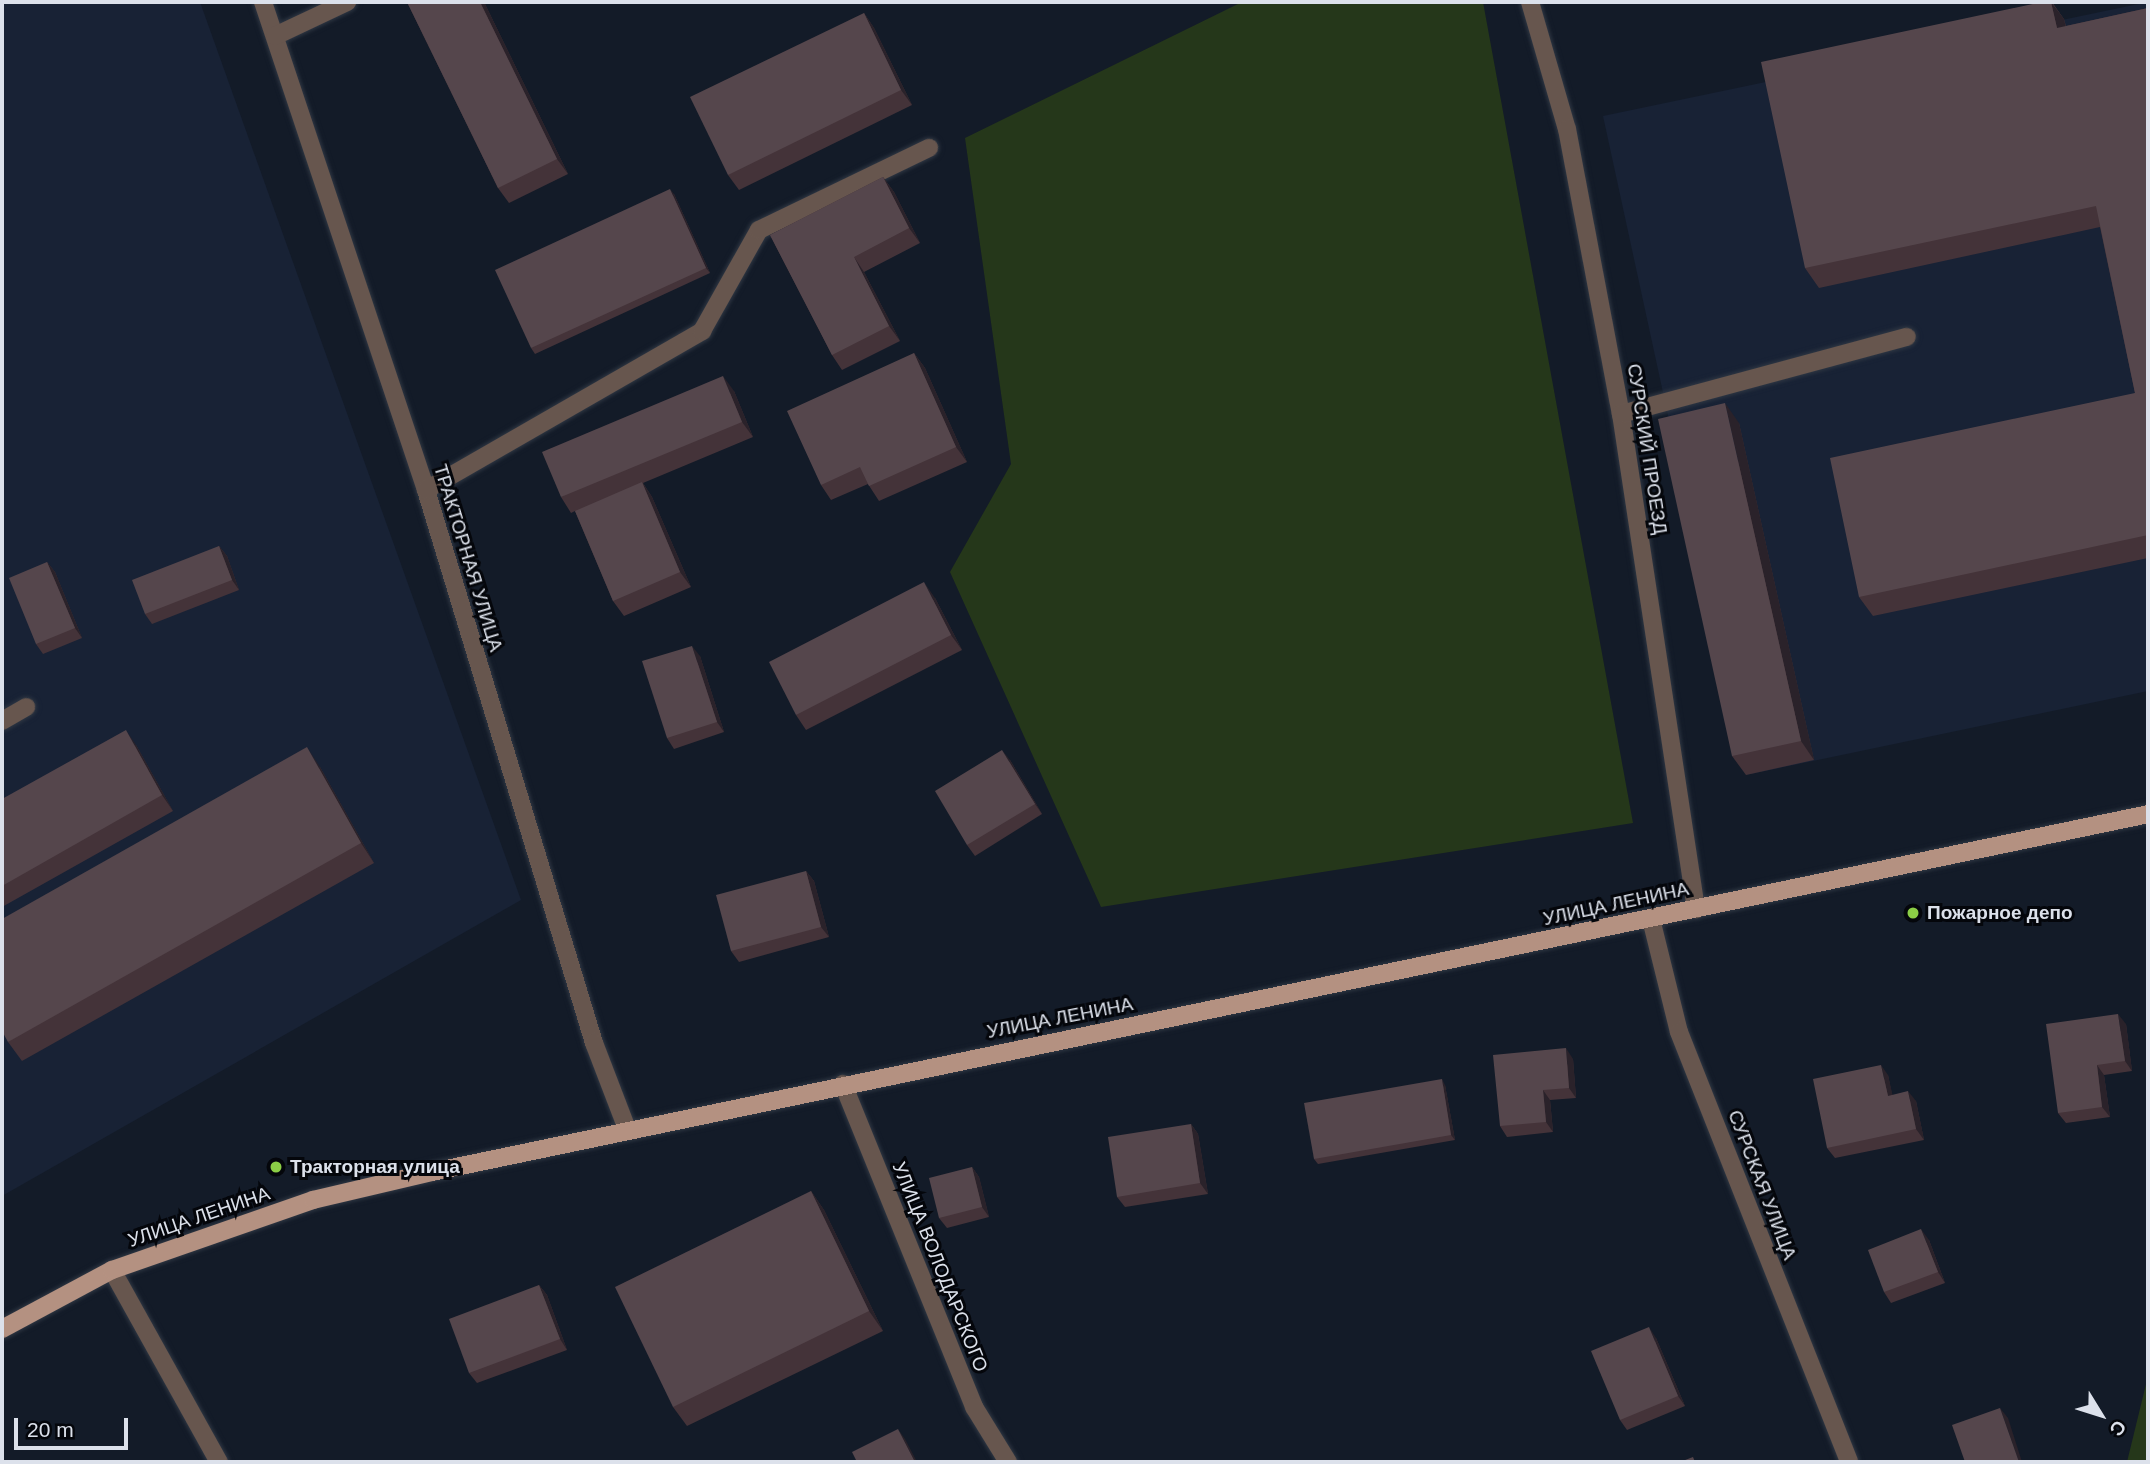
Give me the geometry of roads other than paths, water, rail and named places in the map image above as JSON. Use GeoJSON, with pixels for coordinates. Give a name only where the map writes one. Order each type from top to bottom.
{"type":"FeatureCollection","features":[{"type":"Feature","properties":{"kind":"main road","name":"УЛИЦА ЛЕНИНА"},"geometry":{"type":"LineString","coordinates":[[2,1329],[112,1270],[313,1200],[626,1129],[2148,814]]}},
{"type":"Feature","properties":{"kind":"street","name":"ТРАКТОРНАЯ УЛИЦА"},"geometry":{"type":"LineString","coordinates":[[263,2],[426,490],[594,1043],[626,1129]]}},
{"type":"Feature","properties":{"kind":"street"},"geometry":{"type":"LineString","coordinates":[[275,36],[347,2]]}},
{"type":"Feature","properties":{"kind":"street","name":"СУРСКИЙ ПРОЕЗД"},"geometry":{"type":"LineString","coordinates":[[1530,2],[1567,129],[1621,414],[1696,909]]}},
{"type":"Feature","properties":{"kind":"street"},"geometry":{"type":"LineString","coordinates":[[426,490],[702,331],[760,230],[929,148]]}},
{"type":"Feature","properties":{"kind":"street"},"geometry":{"type":"LineString","coordinates":[[1621,414],[1907,337]]}},
{"type":"Feature","properties":{"kind":"street"},"geometry":{"type":"LineString","coordinates":[[2,721],[26,707]]}},
{"type":"Feature","properties":{"kind":"street","name":"СУРСКАЯ УЛИЦА"},"geometry":{"type":"LineString","coordinates":[[1651,919],[1679,1032],[1849,1462]]}},
{"type":"Feature","properties":{"kind":"street","name":"УЛИЦА ВОЛОДАРСКОГО"},"geometry":{"type":"LineString","coordinates":[[843,1084],[974,1407],[1008,1462]]}},
{"type":"Feature","properties":{"kind":"street"},"geometry":{"type":"LineString","coordinates":[[112,1270],[219,1462]]}},
{"type":"Feature","properties":{"kind":"place","name":"Пожарное депо"},"geometry":{"type":"Point","coordinates":[1913,913]}},
{"type":"Feature","properties":{"kind":"place","name":"Тракторная улица"},"geometry":{"type":"Point","coordinates":[276,1167]}}]}
